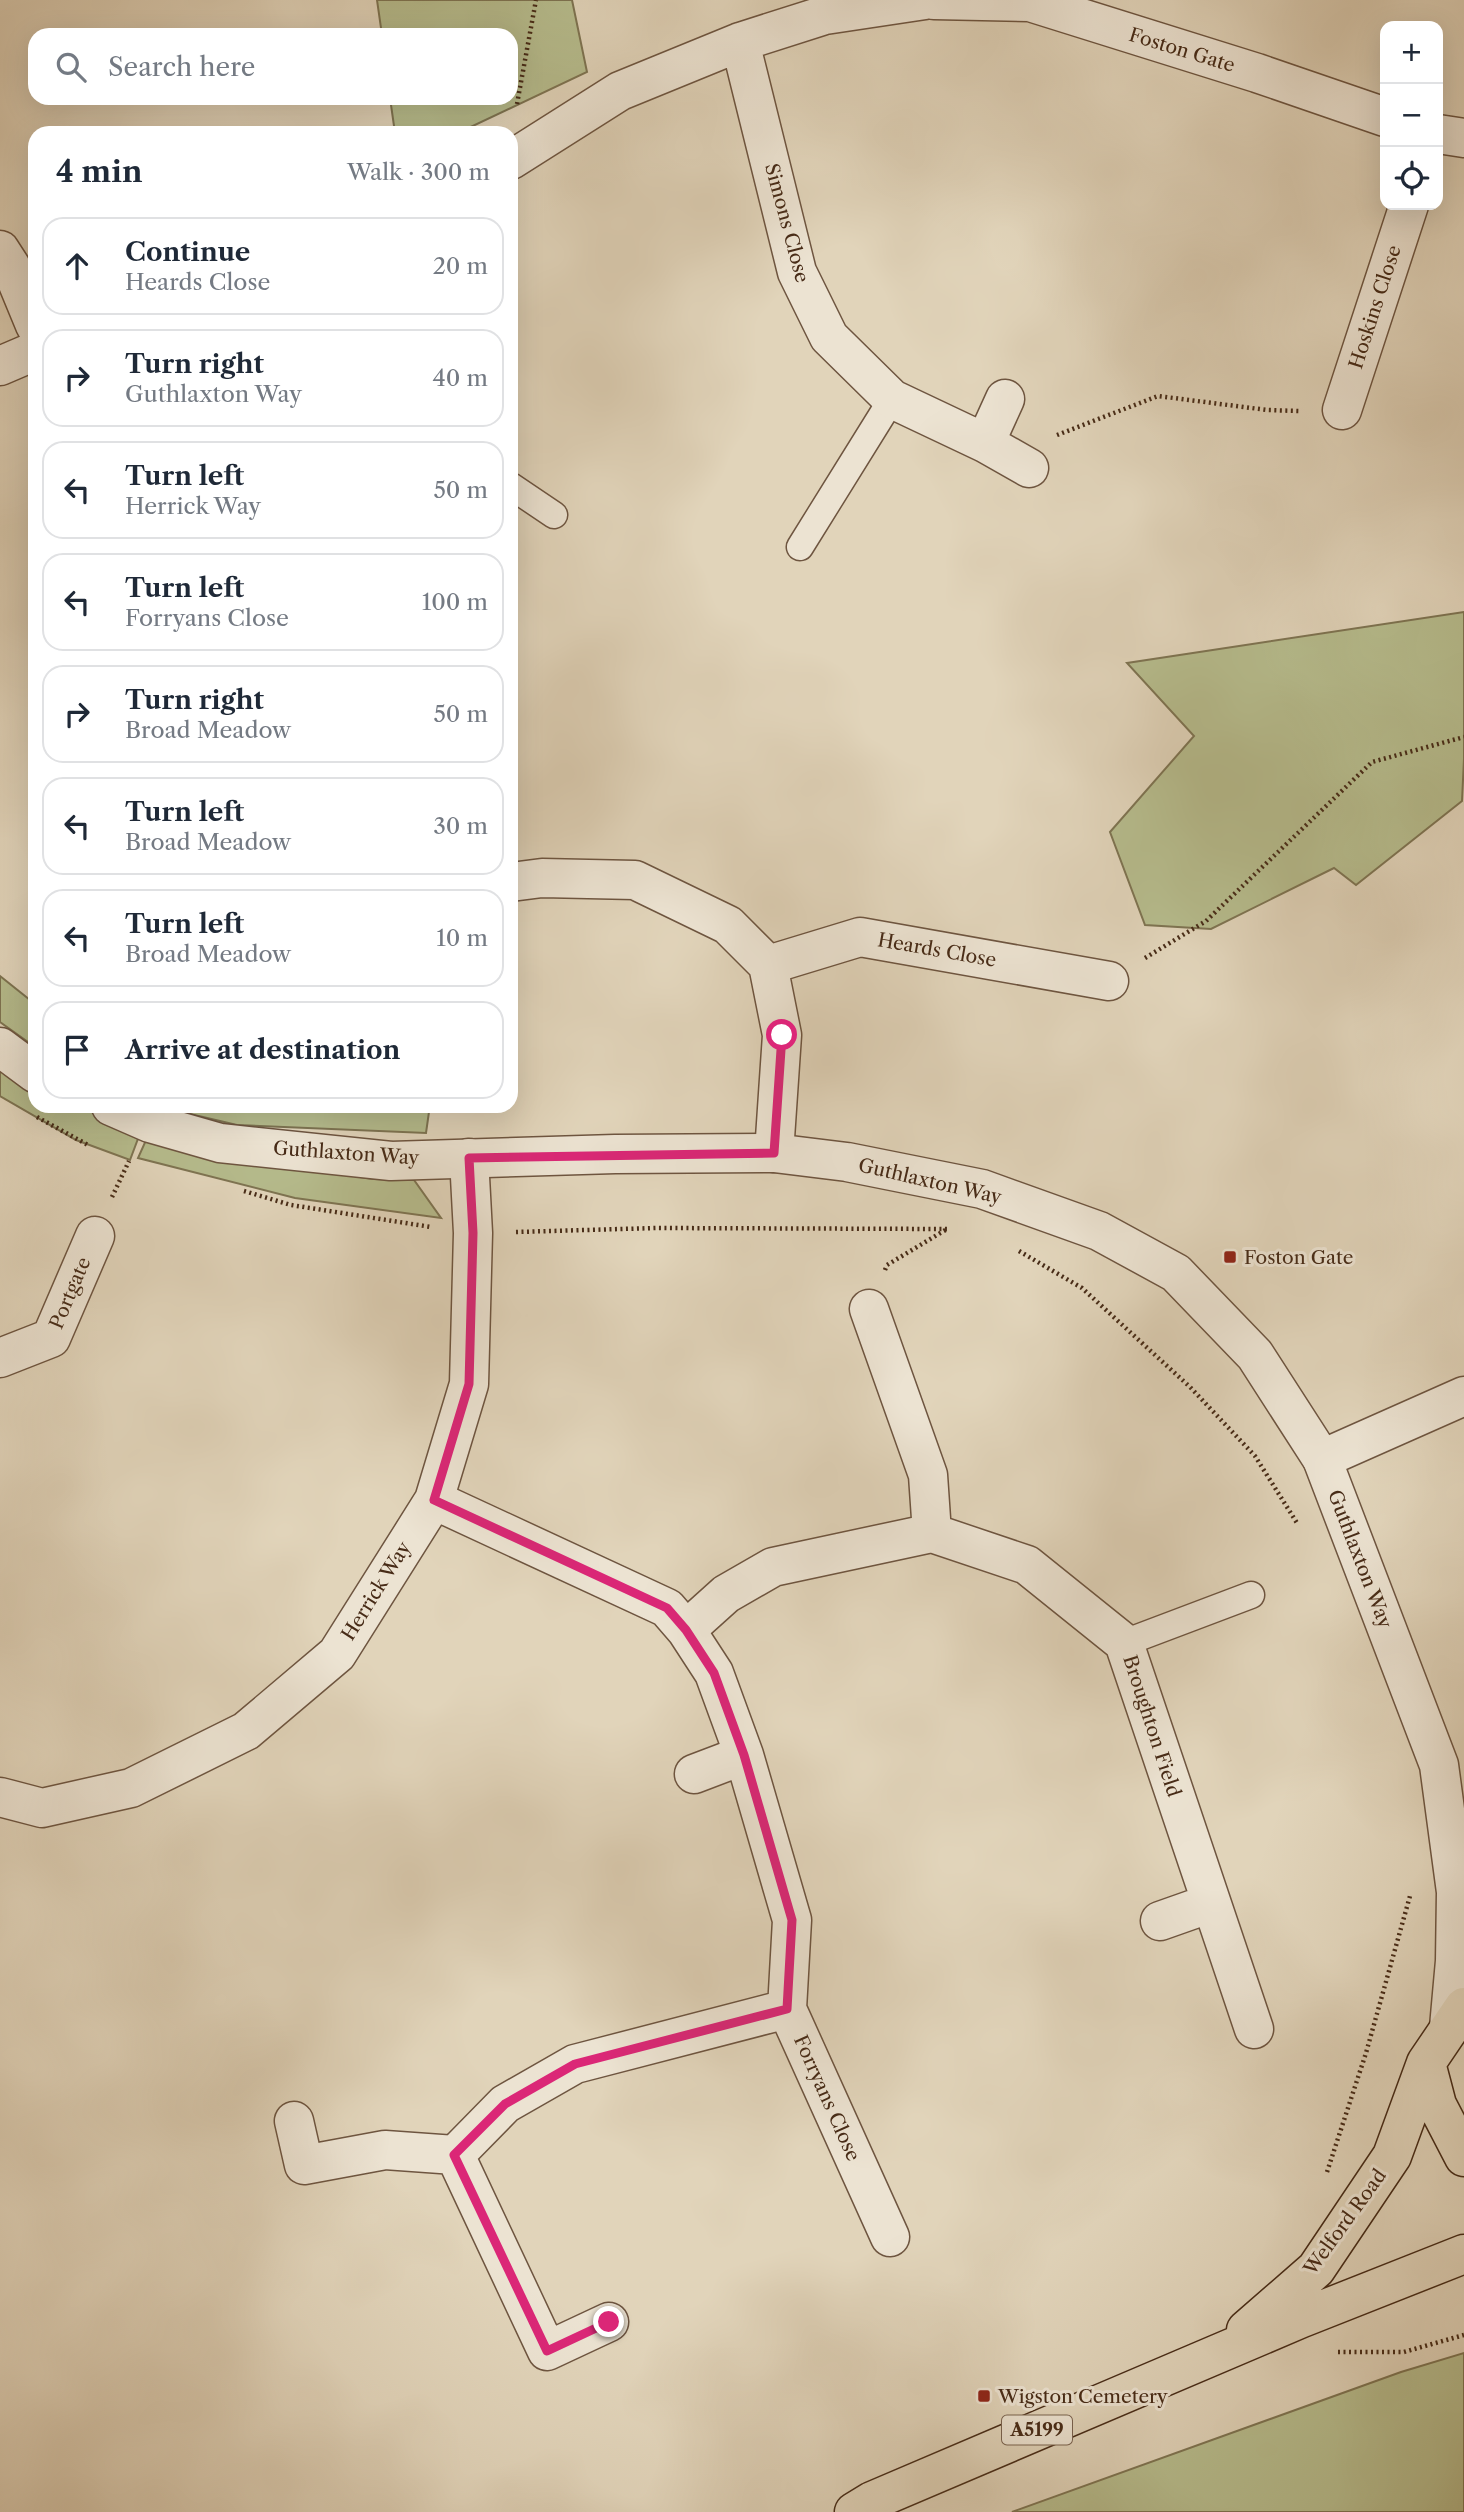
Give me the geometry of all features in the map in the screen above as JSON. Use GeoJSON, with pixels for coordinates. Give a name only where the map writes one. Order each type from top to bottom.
{"type":"FeatureCollection","features":[{"type":"Feature","properties":{"kind":"main road","name":"Welford Road"},"geometry":{"type":"LineString","coordinates":[[1221,2352],[1316,2269],[1392,2156],[1426,2063],[1457,2017]]}},
{"type":"Feature","properties":{"kind":"main road"},"geometry":{"type":"LineString","coordinates":[[1426,2063],[1437,2105],[1464,2157]]}},
{"type":"Feature","properties":{"kind":"main road","name":"Welford Road"},"geometry":{"type":"LineString","coordinates":[[855,2512],[872,2501],[1221,2352],[1464,2254]]}},
{"type":"Feature","properties":{"kind":"street"},"geometry":{"type":"LineString","coordinates":[[518,156],[620,91],[740,42],[825,15],[925,0]]}},
{"type":"Feature","properties":{"kind":"street","name":"Foston Gate"},"geometry":{"type":"LineString","coordinates":[[934,0],[1030,2],[1257,73],[1380,115]]}},
{"type":"Feature","properties":{"kind":"street","name":"Simons Close"},"geometry":{"type":"LineString","coordinates":[[740,42],[796,272],[829,337],[892,399],[985,443],[1029,468]]}},
{"type":"Feature","properties":{"kind":"street"},"geometry":{"type":"LineString","coordinates":[[1443,135],[1464,138]]}},
{"type":"Feature","properties":{"kind":"street","name":"Hoskins Close"},"geometry":{"type":"LineString","coordinates":[[1342,410],[1407,210]]}},
{"type":"Feature","properties":{"kind":"street"},"geometry":{"type":"LineString","coordinates":[[0,250],[11,267],[28,308]]}},
{"type":"Feature","properties":{"kind":"street"},"geometry":{"type":"LineString","coordinates":[[0,366],[28,354]]}},
{"type":"Feature","properties":{"kind":"street"},"geometry":{"type":"LineString","coordinates":[[985,443],[1005,399]]}},
{"type":"Feature","properties":{"kind":"street"},"geometry":{"type":"LineString","coordinates":[[518,882],[542,878],[635,880],[728,925],[768,965],[782,1035],[774,1153]]}},
{"type":"Feature","properties":{"kind":"street","name":"Heards Close"},"geometry":{"type":"LineString","coordinates":[[768,965],[860,937],[1109,981]]}},
{"type":"Feature","properties":{"kind":"street"},"geometry":{"type":"LineString","coordinates":[[0,1047],[28,1068]]}},
{"type":"Feature","properties":{"kind":"street","name":"Guthlaxton Way"},"geometry":{"type":"LineString","coordinates":[[127,1113],[150,1123],[220,1143],[391,1161],[774,1153],[848,1162],[982,1189],[1099,1231],[1176,1273],[1255,1355],[1322,1459],[1439,1765],[1456,1892],[1457,2017]]}},
{"type":"Feature","properties":{"kind":"street","name":"Herrick Way"},"geometry":{"type":"LineString","coordinates":[[0,1797],[42,1808],[131,1788],[246,1731],[337,1654],[434,1500],[469,1384],[473,1233],[469,1158]]}},
{"type":"Feature","properties":{"kind":"street","name":"Portgate"},"geometry":{"type":"LineString","coordinates":[[0,1358],[51,1338],[77,1320],[94,1236]]}},
{"type":"Feature","properties":{"kind":"street"},"geometry":{"type":"LineString","coordinates":[[686,1630],[726,1594],[773,1567],[932,1533],[928,1475],[869,1309]]}},
{"type":"Feature","properties":{"kind":"street"},"geometry":{"type":"LineString","coordinates":[[1322,1459],[1464,1396]]}},
{"type":"Feature","properties":{"kind":"street","name":"Forryans Close"},"geometry":{"type":"LineString","coordinates":[[434,1500],[667,1608],[686,1630],[714,1673],[744,1755],[792,1920],[787,2009],[890,2237]]}},
{"type":"Feature","properties":{"kind":"street","name":"Broughton Field"},"geometry":{"type":"LineString","coordinates":[[932,1533],[1027,1565],[1124,1643],[1254,2029]]}},
{"type":"Feature","properties":{"kind":"street"},"geometry":{"type":"LineString","coordinates":[[694,1774],[744,1755]]}},
{"type":"Feature","properties":{"kind":"street","name":"Guthlaxton Way"},"geometry":{"type":"LineString","coordinates":[[1439,1765],[1464,1794]]}},
{"type":"Feature","properties":{"kind":"street"},"geometry":{"type":"LineString","coordinates":[[1160,1921],[1210,1903]]}},
{"type":"Feature","properties":{"kind":"street"},"geometry":{"type":"LineString","coordinates":[[294,2121],[304,2165],[385,2150],[454,2155],[505,2104],[575,2064],[787,2009]]}},
{"type":"Feature","properties":{"kind":"street"},"geometry":{"type":"LineString","coordinates":[[454,2155],[547,2351],[609,2322]]}},
{"type":"Feature","properties":{"kind":"lane"},"geometry":{"type":"LineString","coordinates":[[800,547],[892,399]]}},
{"type":"Feature","properties":{"kind":"lane"},"geometry":{"type":"LineString","coordinates":[[518,491],[554,516]]}},
{"type":"Feature","properties":{"kind":"lane"},"geometry":{"type":"LineString","coordinates":[[1124,1643],[1251,1595]]}},
{"type":"Feature","properties":{"kind":"path"},"geometry":{"type":"LineString","coordinates":[[518,98],[536,0]]}},
{"type":"Feature","properties":{"kind":"path"},"geometry":{"type":"LineString","coordinates":[[516,109],[517,105]]}},
{"type":"Feature","properties":{"kind":"path"},"geometry":{"type":"LineString","coordinates":[[1029,468],[1043,440],[1158,396],[1267,410],[1342,410]]}},
{"type":"Feature","properties":{"kind":"path"},"geometry":{"type":"LineString","coordinates":[[1109,981],[1206,921],[1372,762],[1464,737]]}},
{"type":"Feature","properties":{"kind":"path"},"geometry":{"type":"LineString","coordinates":[[94,1236],[150,1123]]}},
{"type":"Feature","properties":{"kind":"path"},"geometry":{"type":"LineString","coordinates":[[869,1309],[887,1265],[947,1229]]}},
{"type":"Feature","properties":{"kind":"green space"},"geometry":{"type":"Polygon","coordinates":[[[377,0],[572,0],[587,72],[518,105],[518,28],[381,28],[377,0]]]}},
{"type":"Feature","properties":{"kind":"green space"},"geometry":{"type":"Polygon","coordinates":[[[391,105],[517,105],[473,126],[394,126],[391,105]]]}},
{"type":"Feature","properties":{"kind":"green space"},"geometry":{"type":"Polygon","coordinates":[[[1464,612],[1462,801],[1356,885],[1334,868],[1211,929],[1145,925],[1110,832],[1194,736],[1127,663],[1464,612]]]}},
{"type":"Feature","properties":{"kind":"green space"},"geometry":{"type":"Polygon","coordinates":[[[0,976],[28,998],[28,1042],[0,1022],[0,976]]]}},
{"type":"Feature","properties":{"kind":"green space"},"geometry":{"type":"Polygon","coordinates":[[[0,1043],[28,1061],[28,1112],[0,1096],[0,1043]]]}},
{"type":"Feature","properties":{"kind":"green space"},"geometry":{"type":"Polygon","coordinates":[[[29,1113],[130,1113],[145,1120],[130,1160],[76,1140],[29,1113]]]}},
{"type":"Feature","properties":{"kind":"green space"},"geometry":{"type":"Polygon","coordinates":[[[186,1113],[429,1113],[426,1133],[237,1125],[186,1113]]]}},
{"type":"Feature","properties":{"kind":"green space"},"geometry":{"type":"Polygon","coordinates":[[[151,1129],[209,1154],[373,1179],[414,1180],[441,1218],[295,1198],[138,1158],[151,1129]]]}},
{"type":"Feature","properties":{"kind":"green space"},"geometry":{"type":"Polygon","coordinates":[[[1464,2353],[1464,2512],[1012,2512],[1401,2372],[1464,2353]]]}},
{"type":"Feature","properties":{"kind":"place","name":"Foston Gate"},"geometry":{"type":"Point","coordinates":[1230,1257]}},
{"type":"Feature","properties":{"kind":"place","name":"Wigston Cemetery"},"geometry":{"type":"Point","coordinates":[984,2396]}},
{"type":"Feature","properties":{"kind":"route"},"geometry":{"type":"LineString","coordinates":[[609,2322],[547,2351],[454,2155],[505,2104],[575,2064],[787,2009],[792,1920],[744,1755],[714,1673],[686,1630],[667,1608],[434,1500],[469,1384],[473,1233],[469,1158],[774,1153],[782,1035]]}}]}
